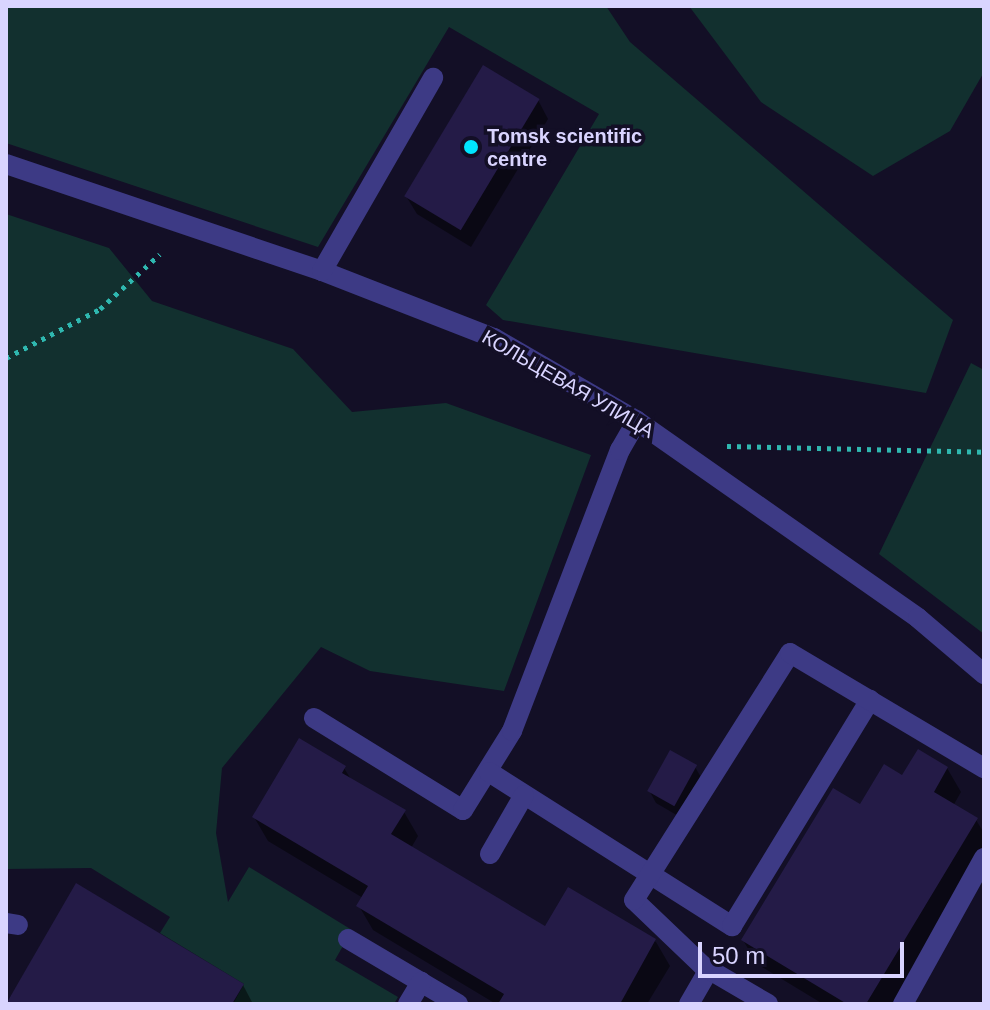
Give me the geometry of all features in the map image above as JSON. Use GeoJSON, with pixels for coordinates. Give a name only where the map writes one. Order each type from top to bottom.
{"type":"FeatureCollection","features":[{"type":"Feature","properties":{"kind":"street"},"geometry":{"type":"LineString","coordinates":[[322,271],[433,78]]}},
{"type":"Feature","properties":{"kind":"street","name":"КОЛЬЦЕВАЯ УЛИЦА"},"geometry":{"type":"LineString","coordinates":[[6,164],[322,271],[494,338],[637,421],[918,618],[984,674]]}},
{"type":"Feature","properties":{"kind":"street"},"geometry":{"type":"LineString","coordinates":[[314,718],[463,810],[512,731],[620,450],[637,421]]}},
{"type":"Feature","properties":{"kind":"street"},"geometry":{"type":"LineString","coordinates":[[768,1004],[709,970],[634,900],[790,653],[984,768]]}},
{"type":"Feature","properties":{"kind":"street"},"geometry":{"type":"LineString","coordinates":[[489,772],[732,926],[870,700]]}},
{"type":"Feature","properties":{"kind":"street"},"geometry":{"type":"LineString","coordinates":[[490,854],[524,795]]}},
{"type":"Feature","properties":{"kind":"street"},"geometry":{"type":"LineString","coordinates":[[903,1004],[984,858]]}},
{"type":"Feature","properties":{"kind":"street"},"geometry":{"type":"LineString","coordinates":[[348,939],[458,1004]]}},
{"type":"Feature","properties":{"kind":"street"},"geometry":{"type":"LineString","coordinates":[[689,1004],[709,970]]}},
{"type":"Feature","properties":{"kind":"street"},"geometry":{"type":"LineString","coordinates":[[408,1004],[421,982]]}},
{"type":"Feature","properties":{"kind":"path"},"geometry":{"type":"LineString","coordinates":[[6,358],[100,309],[160,254]]}},
{"type":"Feature","properties":{"kind":"path"},"geometry":{"type":"LineString","coordinates":[[727,446],[984,452]]}},
{"type":"Feature","properties":{"kind":"green space"},"geometry":{"type":"Polygon","coordinates":[[[6,6],[606,6],[630,42],[953,320],[926,393],[503,320],[486,305],[599,114],[449,27],[318,247],[6,143],[6,6]]]}},
{"type":"Feature","properties":{"kind":"green space"},"geometry":{"type":"Polygon","coordinates":[[[689,6],[984,6],[984,72],[950,131],[873,176],[761,102],[689,6]]]}},
{"type":"Feature","properties":{"kind":"green space"},"geometry":{"type":"Polygon","coordinates":[[[6,214],[109,248],[152,301],[293,349],[352,412],[446,403],[591,455],[504,691],[370,671],[321,647],[222,768],[216,833],[228,902],[249,867],[352,930],[335,960],[398,997],[394,1004],[233,1004],[244,984],[160,933],[170,917],[91,868],[6,869],[6,214]]]}},
{"type":"Feature","properties":{"kind":"green space"},"geometry":{"type":"Polygon","coordinates":[[[971,363],[984,370],[984,634],[879,554],[971,363]]]}},
{"type":"Feature","properties":{"kind":"building","name":"Tomsk scientific centre"},"geometry":{"type":"Polygon","coordinates":[[[483,65],[540,99],[461,230],[404,196],[483,65]]]}},
{"type":"Feature","properties":{"kind":"building"},"geometry":{"type":"Polygon","coordinates":[[[299,738],[346,766],[342,773],[406,810],[391,834],[545,926],[568,887],[656,939],[620,1004],[498,1004],[504,994],[356,906],[368,886],[252,817],[299,738]]]}},
{"type":"Feature","properties":{"kind":"building"},"geometry":{"type":"Polygon","coordinates":[[[918,749],[948,767],[934,792],[978,818],[866,1004],[847,1004],[741,940],[833,788],[860,804],[884,764],[902,775],[918,749]]]}},
{"type":"Feature","properties":{"kind":"building"},"geometry":{"type":"Polygon","coordinates":[[[670,750],[697,765],[674,806],[647,791],[670,750]]]}},
{"type":"Feature","properties":{"kind":"building"},"geometry":{"type":"Polygon","coordinates":[[[76,883],[244,984],[232,1004],[6,1004],[76,883]]]}},
{"type":"Feature","properties":{"kind":"place","name":"Tomsk scientific centre"},"geometry":{"type":"Point","coordinates":[471,147]}}]}
